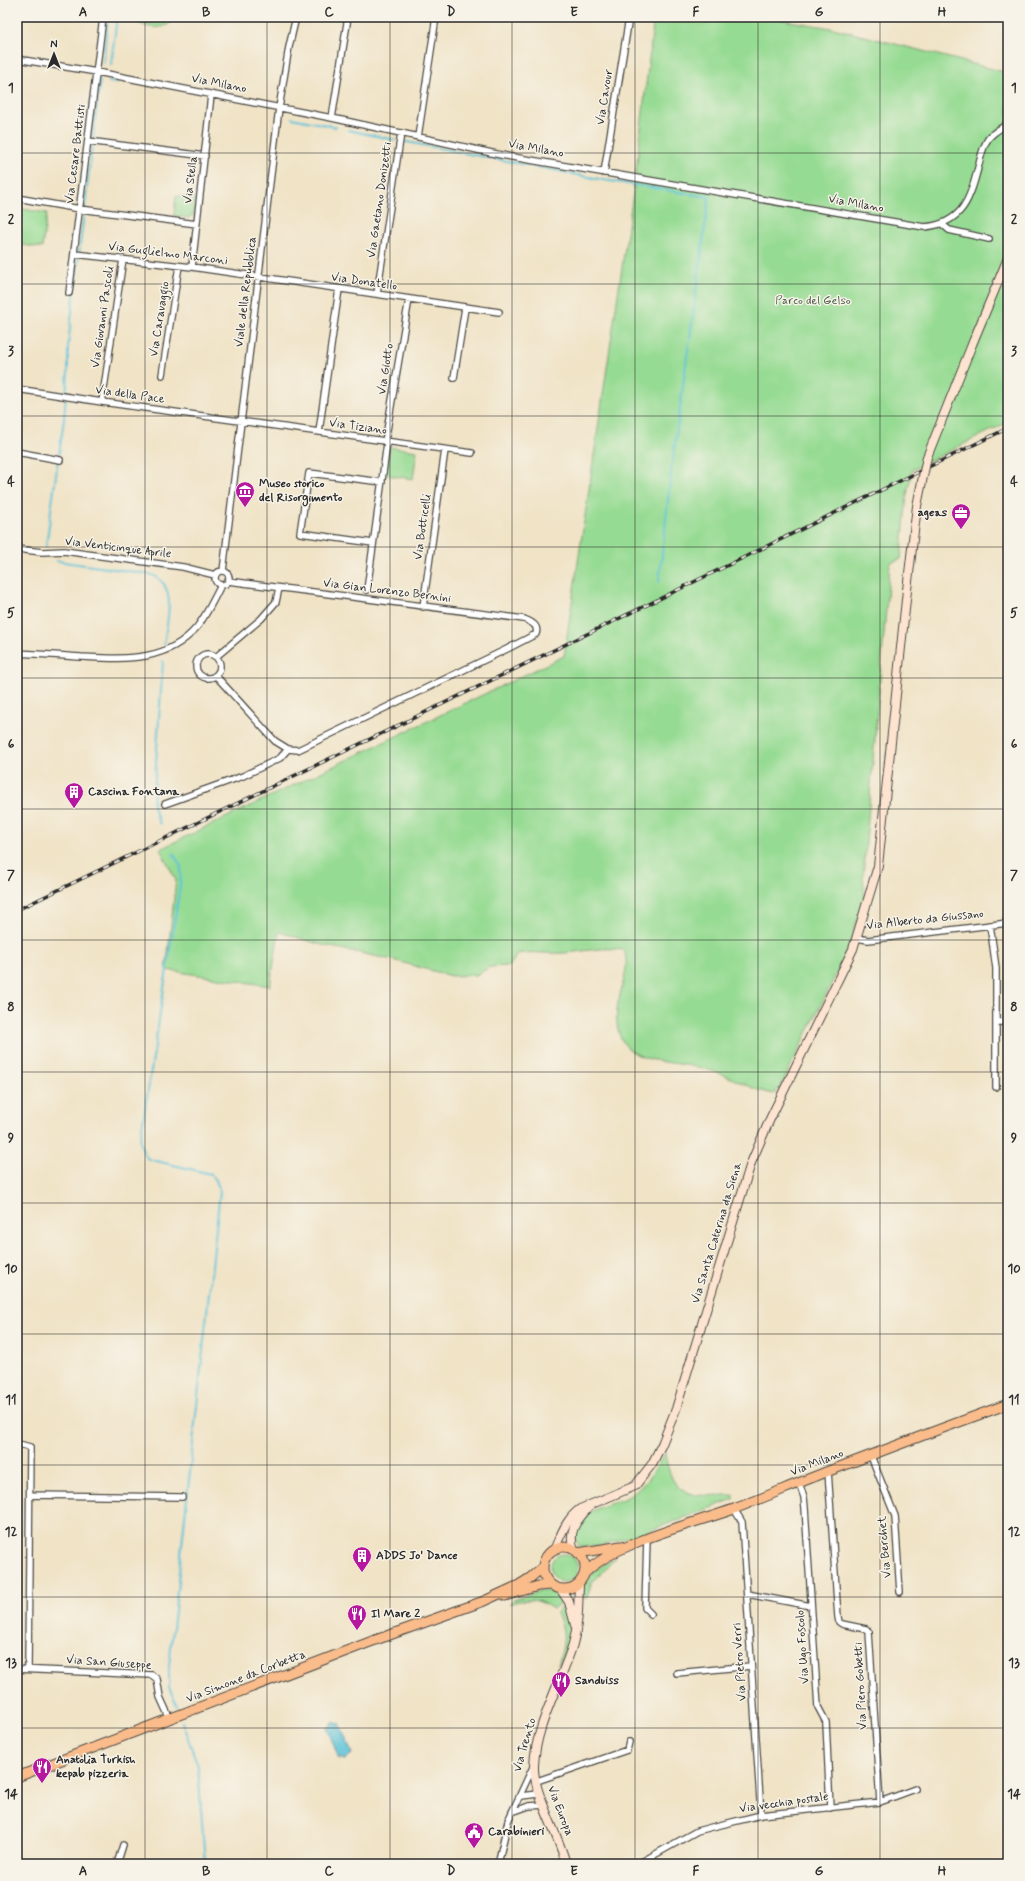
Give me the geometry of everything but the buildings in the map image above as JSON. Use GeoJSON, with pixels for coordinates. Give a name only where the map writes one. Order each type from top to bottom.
{"type":"FeatureCollection","features":[{"type":"Feature","properties":{"kind":"main road","name":"Via Milano"},"geometry":{"type":"LineString","coordinates":[[634,1544],[734,1509],[828,1471],[1008,1404]]}},
{"type":"Feature","properties":{"kind":"main road"},"geometry":{"type":"LineString","coordinates":[[634,1544],[593,1564],[579,1584],[572,1588],[561,1590],[551,1585],[544,1577],[543,1567],[546,1558],[554,1550],[565,1547],[576,1551],[634,1544]]}},
{"type":"Feature","properties":{"kind":"main road"},"geometry":{"type":"LineString","coordinates":[[576,1551],[584,1562],[585,1574]]}},
{"type":"Feature","properties":{"kind":"main road","name":"Via Simone da Corbetta"},"geometry":{"type":"LineString","coordinates":[[484,1601],[519,1585],[543,1567]]}},
{"type":"Feature","properties":{"kind":"main road","name":"Via Simone da Corbetta"},"geometry":{"type":"LineString","coordinates":[[17,1777],[395,1633],[484,1601],[538,1586],[551,1585]]}},
{"type":"Feature","properties":{"kind":"street","name":"Via Cesare Battisti"},"geometry":{"type":"LineString","coordinates":[[69,293],[83,209],[103,17]]}},
{"type":"Feature","properties":{"kind":"street","name":"Viale della Repubblica"},"geometry":{"type":"LineString","coordinates":[[223,571],[279,108],[289,47],[296,17]]}},
{"type":"Feature","properties":{"kind":"street"},"geometry":{"type":"LineString","coordinates":[[332,118],[348,17]]}},
{"type":"Feature","properties":{"kind":"street"},"geometry":{"type":"LineString","coordinates":[[418,137],[436,17]]}},
{"type":"Feature","properties":{"kind":"street","name":"Via Cavour"},"geometry":{"type":"LineString","coordinates":[[604,173],[628,24]]}},
{"type":"Feature","properties":{"kind":"street","name":"Via Milano"},"geometry":{"type":"LineString","coordinates":[[17,59],[97,72],[332,118],[501,155],[924,227],[942,224],[958,214],[965,206],[970,196],[985,144],[988,139],[1008,124]]}},
{"type":"Feature","properties":{"kind":"street","name":"Via Stella"},"geometry":{"type":"LineString","coordinates":[[192,267],[212,95]]}},
{"type":"Feature","properties":{"kind":"street"},"geometry":{"type":"LineString","coordinates":[[998,131],[1008,128]]}},
{"type":"Feature","properties":{"kind":"street","name":"Via Gaetano Donizetti"},"geometry":{"type":"LineString","coordinates":[[377,294],[401,133]]}},
{"type":"Feature","properties":{"kind":"street"},"geometry":{"type":"LineString","coordinates":[[91,142],[205,156]]}},
{"type":"Feature","properties":{"kind":"street"},"geometry":{"type":"LineString","coordinates":[[17,198],[83,209],[197,224]]}},
{"type":"Feature","properties":{"kind":"street"},"geometry":{"type":"LineString","coordinates":[[942,224],[949,230],[990,240]]}},
{"type":"Feature","properties":{"kind":"street","name":"Via Guglielmo Marconi"},"geometry":{"type":"LineString","coordinates":[[75,254],[192,267],[259,278]]}},
{"type":"Feature","properties":{"kind":"street"},"geometry":{"type":"LineString","coordinates":[[857,938],[878,866],[917,506],[927,457],[1008,258]]}},
{"type":"Feature","properties":{"kind":"street","name":"Via Giovanni Pascoli"},"geometry":{"type":"LineString","coordinates":[[102,402],[123,259]]}},
{"type":"Feature","properties":{"kind":"street","name":"Via Caravaggio"},"geometry":{"type":"LineString","coordinates":[[162,376],[179,266]]}},
{"type":"Feature","properties":{"kind":"street","name":"Via Donatello"},"geometry":{"type":"LineString","coordinates":[[259,278],[499,312]]}},
{"type":"Feature","properties":{"kind":"street"},"geometry":{"type":"LineString","coordinates":[[319,432],[339,289]]}},
{"type":"Feature","properties":{"kind":"street","name":"Via Giotto"},"geometry":{"type":"LineString","coordinates":[[367,590],[386,442],[409,299]]}},
{"type":"Feature","properties":{"kind":"street"},"geometry":{"type":"LineString","coordinates":[[454,378],[465,308]]}},
{"type":"Feature","properties":{"kind":"street","name":"Via della Pace"},"geometry":{"type":"LineString","coordinates":[[17,389],[241,421]]}},
{"type":"Feature","properties":{"kind":"street","name":"Via Tiziano"},"geometry":{"type":"LineString","coordinates":[[241,421],[472,453]]}},
{"type":"Feature","properties":{"kind":"street","name":"Via Botticelli"},"geometry":{"type":"LineString","coordinates":[[423,607],[446,450]]}},
{"type":"Feature","properties":{"kind":"street"},"geometry":{"type":"LineString","coordinates":[[17,452],[58,460]]}},
{"type":"Feature","properties":{"kind":"street"},"geometry":{"type":"LineString","coordinates":[[373,543],[300,534],[309,473],[382,482]]}},
{"type":"Feature","properties":{"kind":"street","name":"Via Venticinque Aprile"},"geometry":{"type":"LineString","coordinates":[[17,549],[42,552],[72,552],[183,567],[215,575]]}},
{"type":"Feature","properties":{"kind":"street"},"geometry":{"type":"LineString","coordinates":[[17,653],[126,659],[152,655],[180,643],[196,628],[205,616],[221,585],[228,581],[229,574],[223,571],[218,572],[215,575],[216,582],[221,585]]}},
{"type":"Feature","properties":{"kind":"street","name":"Via Gian Lorenzo Bernini"},"geometry":{"type":"LineString","coordinates":[[228,581],[524,619],[532,622],[536,626],[536,634],[507,649],[298,750],[288,748]]}},
{"type":"Feature","properties":{"kind":"street"},"geometry":{"type":"LineString","coordinates":[[216,656],[261,619],[276,602],[279,588]]}},
{"type":"Feature","properties":{"kind":"street"},"geometry":{"type":"LineString","coordinates":[[209,654],[216,656],[221,666],[216,676],[212,678],[204,678],[196,668],[196,664],[200,656],[209,654]]}},
{"type":"Feature","properties":{"kind":"street"},"geometry":{"type":"LineString","coordinates":[[165,804],[243,776],[280,758],[288,748],[275,741],[216,676]]}},
{"type":"Feature","properties":{"kind":"street","name":"Via Alberto da Giussano"},"geometry":{"type":"LineString","coordinates":[[853,949],[857,938],[868,940],[1008,923]]}},
{"type":"Feature","properties":{"kind":"street"},"geometry":{"type":"LineString","coordinates":[[990,925],[996,968],[996,1087]]}},
{"type":"Feature","properties":{"kind":"street","name":"Via Santa Caterina da Siena"},"geometry":{"type":"LineString","coordinates":[[554,1550],[565,1524],[572,1515],[592,1504],[635,1486],[652,1464],[662,1444],[676,1409],[751,1163],[770,1119],[853,949]]}},
{"type":"Feature","properties":{"kind":"street"},"geometry":{"type":"LineString","coordinates":[[996,1022],[1008,1022]]}},
{"type":"Feature","properties":{"kind":"street"},"geometry":{"type":"LineString","coordinates":[[19,1444],[30,1447],[31,1495],[28,1669]]}},
{"type":"Feature","properties":{"kind":"street","name":"Via Berchet"},"geometry":{"type":"LineString","coordinates":[[871,1456],[895,1516],[900,1592]]}},
{"type":"Feature","properties":{"kind":"street","name":"Via Piero Gobetti"},"geometry":{"type":"LineString","coordinates":[[828,1471],[839,1622],[862,1628],[869,1632],[880,1802]]}},
{"type":"Feature","properties":{"kind":"street","name":"Via Ugo Foscolo"},"geometry":{"type":"LineString","coordinates":[[799,1483],[804,1503],[818,1707],[826,1722],[830,1808]]}},
{"type":"Feature","properties":{"kind":"street"},"geometry":{"type":"LineString","coordinates":[[31,1495],[182,1497]]}},
{"type":"Feature","properties":{"kind":"street","name":"Via Santa Caterina da Siena"},"geometry":{"type":"LineString","coordinates":[[576,1551],[571,1539],[573,1526],[592,1504]]}},
{"type":"Feature","properties":{"kind":"street","name":"Via Pietro Verri"},"geometry":{"type":"LineString","coordinates":[[734,1509],[742,1522],[761,1815]]}},
{"type":"Feature","properties":{"kind":"street"},"geometry":{"type":"LineString","coordinates":[[647,1539],[645,1608],[651,1614]]}},
{"type":"Feature","properties":{"kind":"street","name":"Via Trento"},"geometry":{"type":"LineString","coordinates":[[498,1864],[512,1812],[534,1767],[539,1737],[566,1664],[579,1619],[579,1584]]}},
{"type":"Feature","properties":{"kind":"street","name":"Via Trento"},"geometry":{"type":"LineString","coordinates":[[561,1590],[569,1602],[575,1632]]}},
{"type":"Feature","properties":{"kind":"street"},"geometry":{"type":"LineString","coordinates":[[747,1594],[812,1606]]}},
{"type":"Feature","properties":{"kind":"street"},"geometry":{"type":"LineString","coordinates":[[677,1673],[751,1666]]}},
{"type":"Feature","properties":{"kind":"street","name":"Via San Giuseppe"},"geometry":{"type":"LineString","coordinates":[[17,1669],[152,1675],[157,1679],[160,1697],[170,1719]]}},
{"type":"Feature","properties":{"kind":"street"},"geometry":{"type":"LineString","coordinates":[[536,1781],[626,1750],[629,1742]]}},
{"type":"Feature","properties":{"kind":"street","name":"Via Europa"},"geometry":{"type":"LineString","coordinates":[[534,1767],[539,1794],[560,1844],[566,1864]]}},
{"type":"Feature","properties":{"kind":"street","name":"Via vecchia postale"},"geometry":{"type":"LineString","coordinates":[[638,1864],[697,1832],[761,1815],[880,1802],[915,1789]]}},
{"type":"Feature","properties":{"kind":"street"},"geometry":{"type":"LineString","coordinates":[[521,1796],[539,1794]]}},
{"type":"Feature","properties":{"kind":"street"},"geometry":{"type":"LineString","coordinates":[[512,1812],[530,1806],[544,1805]]}},
{"type":"Feature","properties":{"kind":"street"},"geometry":{"type":"LineString","coordinates":[[117,1864],[123,1845]]}},
{"type":"Feature","properties":{"kind":"green space"},"geometry":{"type":"Polygon","coordinates":[[[130,17],[155,23],[177,17],[166,25],[154,28],[141,24],[130,17]]]}},
{"type":"Feature","properties":{"kind":"green space","name":"Parco del Gelso"},"geometry":{"type":"Polygon","coordinates":[[[654,17],[766,17],[837,29],[1008,73],[1008,422],[912,470],[907,495],[901,559],[890,563],[863,877],[865,896],[847,952],[781,1086],[774,1094],[765,1092],[709,1070],[646,1058],[633,1052],[624,1043],[618,1029],[617,1009],[626,970],[623,950],[608,949],[564,953],[523,953],[517,954],[510,966],[490,967],[476,975],[451,976],[393,960],[322,945],[279,932],[270,986],[166,970],[176,880],[160,849],[564,656],[634,187],[654,17]]]}},
{"type":"Feature","properties":{"kind":"green space"},"geometry":{"type":"Polygon","coordinates":[[[176,196],[195,198],[193,215],[188,218],[174,216],[176,196]]]}},
{"type":"Feature","properties":{"kind":"green space"},"geometry":{"type":"Polygon","coordinates":[[[17,208],[47,213],[42,248],[17,244],[17,208]]]}},
{"type":"Feature","properties":{"kind":"green space"},"geometry":{"type":"Polygon","coordinates":[[[390,447],[417,451],[413,479],[386,475],[390,447]]]}},
{"type":"Feature","properties":{"kind":"green space"},"geometry":{"type":"Polygon","coordinates":[[[665,1453],[673,1480],[679,1488],[696,1495],[734,1495],[734,1499],[630,1537],[590,1547],[579,1546],[576,1540],[576,1533],[582,1520],[595,1509],[628,1497],[640,1488],[648,1479],[665,1453]]]}},
{"type":"Feature","properties":{"kind":"green space"},"geometry":{"type":"Polygon","coordinates":[[[564,1554],[574,1558],[578,1568],[574,1578],[564,1582],[554,1578],[550,1568],[554,1558],[564,1554]]]}},
{"type":"Feature","properties":{"kind":"green space"},"geometry":{"type":"Polygon","coordinates":[[[615,1558],[601,1574],[592,1581],[587,1598],[582,1598],[585,1584],[592,1573],[615,1558]]]}},
{"type":"Feature","properties":{"kind":"green space"},"geometry":{"type":"Polygon","coordinates":[[[542,1590],[557,1593],[565,1600],[553,1609],[547,1605],[532,1600],[509,1604],[513,1600],[542,1590]]]}},
{"type":"Feature","properties":{"kind":"green space"},"geometry":{"type":"Polygon","coordinates":[[[565,1604],[570,1628],[566,1651],[558,1665],[563,1645],[563,1632],[562,1625],[556,1612],[565,1604]]]}},
{"type":"Feature","properties":{"kind":"water"},"geometry":{"type":"Polygon","coordinates":[[[335,1722],[336,1724],[340,1723],[352,1754],[344,1760],[343,1757],[339,1759],[327,1728],[331,1726],[330,1724],[335,1722]]]}},
{"type":"Feature","properties":{"kind":"waterway"},"geometry":{"type":"LineString","coordinates":[[103,64],[108,17]]}},
{"type":"Feature","properties":{"kind":"waterway"},"geometry":{"type":"LineString","coordinates":[[111,65],[117,17]]}},
{"type":"Feature","properties":{"kind":"waterway"},"geometry":{"type":"LineString","coordinates":[[46,546],[64,419],[68,373],[68,345],[100,80]]}},
{"type":"Feature","properties":{"kind":"waterway"},"geometry":{"type":"LineString","coordinates":[[109,82],[117,83]]}},
{"type":"Feature","properties":{"kind":"waterway"},"geometry":{"type":"LineString","coordinates":[[292,118],[336,127]]}},
{"type":"Feature","properties":{"kind":"waterway"},"geometry":{"type":"LineString","coordinates":[[348,130],[395,140]]}},
{"type":"Feature","properties":{"kind":"waterway"},"geometry":{"type":"LineString","coordinates":[[402,141],[604,180],[709,197],[690,338]]}},
{"type":"Feature","properties":{"kind":"waterway"},"geometry":{"type":"LineString","coordinates":[[659,582],[671,473],[689,342]]}},
{"type":"Feature","properties":{"kind":"waterway"},"geometry":{"type":"LineString","coordinates":[[57,561],[149,574],[158,578],[164,585],[168,594],[169,603],[164,644]]}},
{"type":"Feature","properties":{"kind":"waterway"},"geometry":{"type":"LineString","coordinates":[[160,824],[153,807],[163,661]]}},
{"type":"Feature","properties":{"kind":"waterway"},"geometry":{"type":"LineString","coordinates":[[174,854],[181,867],[180,886],[140,1141],[144,1154],[148,1159],[211,1174],[216,1180],[220,1191],[169,1666],[169,1687],[177,1706]]}},
{"type":"Feature","properties":{"kind":"waterway"},"geometry":{"type":"LineString","coordinates":[[182,1722],[198,1766],[205,1864]]}},
{"type":"Feature","properties":{"kind":"railway"},"geometry":{"type":"LineString","coordinates":[[17,910],[649,604],[1008,428]]}},
{"type":"Feature","properties":{"kind":"place","name":"Museo storico del Risorgimento"},"geometry":{"type":"Point","coordinates":[245,508]}},
{"type":"Feature","properties":{"kind":"place","name":"ageas"},"geometry":{"type":"Point","coordinates":[961,530]}},
{"type":"Feature","properties":{"kind":"place","name":"Cascina Fontana"},"geometry":{"type":"Point","coordinates":[74,809]}},
{"type":"Feature","properties":{"kind":"place","name":"ADDS Jo' Dance"},"geometry":{"type":"Point","coordinates":[362,1573]}},
{"type":"Feature","properties":{"kind":"place","name":"Il Mare 2"},"geometry":{"type":"Point","coordinates":[357,1631]}},
{"type":"Feature","properties":{"kind":"place","name":"Sanduiss"},"geometry":{"type":"Point","coordinates":[561,1698]}},
{"type":"Feature","properties":{"kind":"place","name":"Anatolia Turkish kepab pizzeria"},"geometry":{"type":"Point","coordinates":[42,1784]}},
{"type":"Feature","properties":{"kind":"place","name":"Carabinieri"},"geometry":{"type":"Point","coordinates":[474,1849]}}]}
